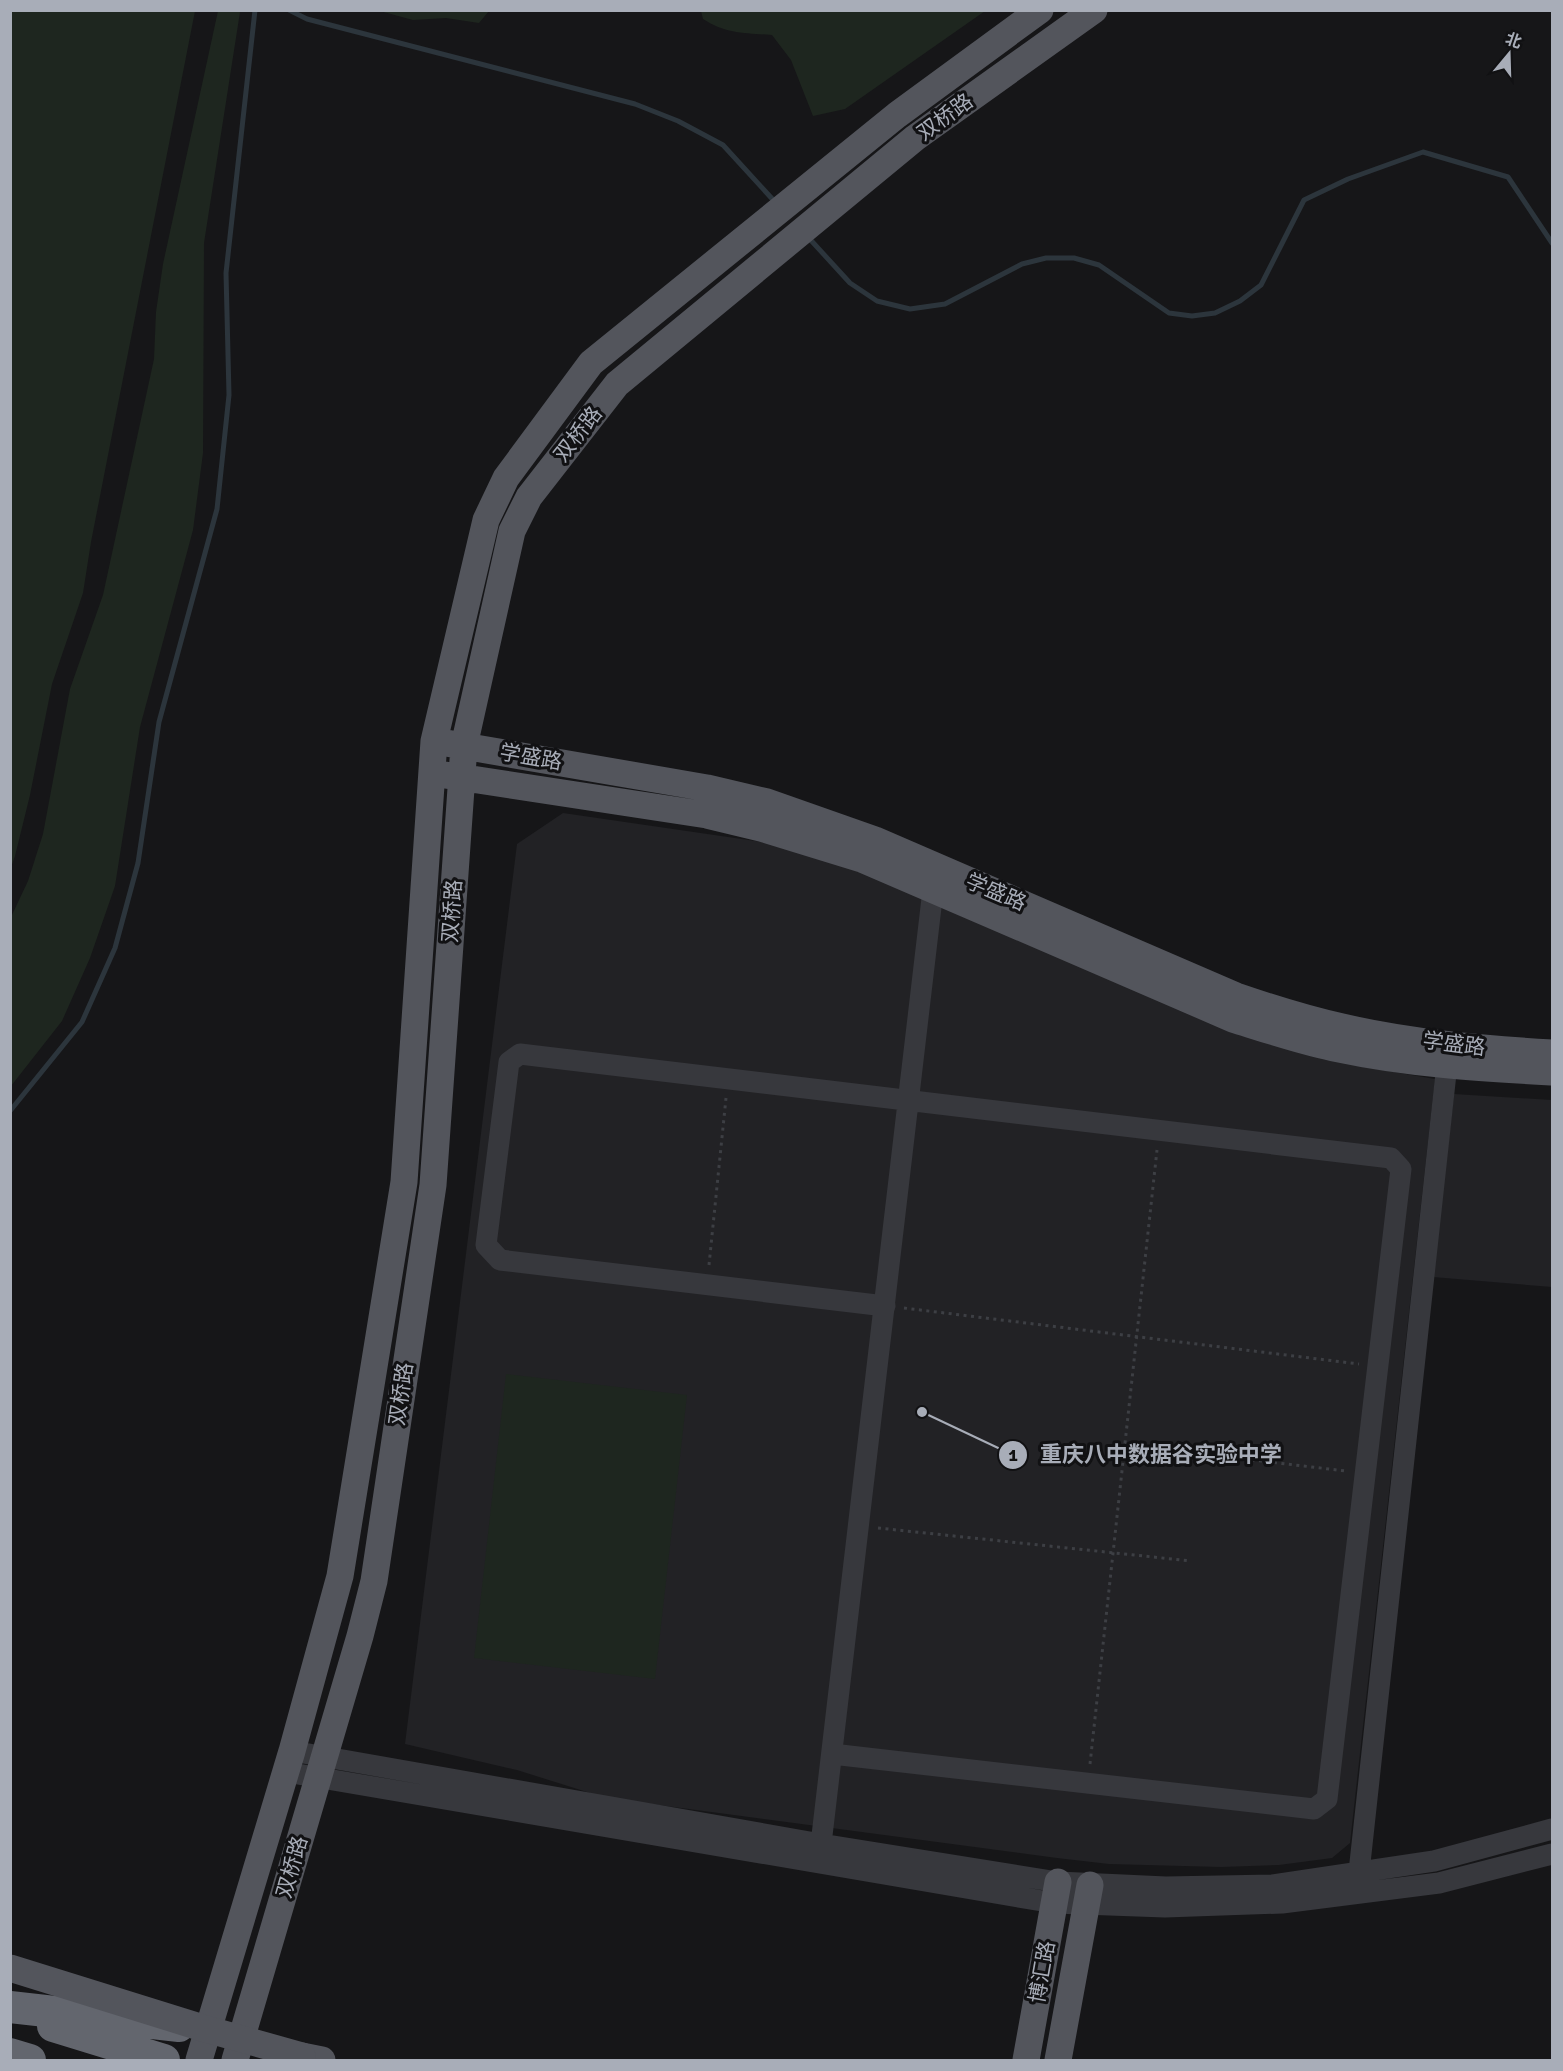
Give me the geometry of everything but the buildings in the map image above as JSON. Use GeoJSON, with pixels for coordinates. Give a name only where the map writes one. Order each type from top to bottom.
{"type":"FeatureCollection","features":[{"type":"Feature","properties":{"kind":"highway"},"geometry":{"type":"LineString","coordinates":[[10,2007],[206,2029]]}},
{"type":"Feature","properties":{"kind":"highway"},"geometry":{"type":"LineString","coordinates":[[10,2012],[164,2061]]}},
{"type":"Feature","properties":{"kind":"highway"},"geometry":{"type":"LineString","coordinates":[[10,2054],[30,2061]]}},
{"type":"Feature","properties":{"kind":"main road","name":"双桥路"},"geometry":{"type":"LineString","coordinates":[[199,2061],[289,1761],[340,1575],[404,1182],[434,741],[486,520],[507,478],[591,363],[897,115],[1040,10]]}},
{"type":"Feature","properties":{"kind":"main road","name":"双桥路"},"geometry":{"type":"LineString","coordinates":[[235,2061],[360,1636],[374,1581],[433,1185],[464,746],[512,531],[530,497],[617,384],[915,138],[1094,10]]}},
{"type":"Feature","properties":{"kind":"main road","name":"学盛路"},"geometry":{"type":"LineString","coordinates":[[434,741],[707,788],[767,802],[874,840],[1236,996],[1286,1013],[1344,1028],[1419,1040],[1490,1049],[1552,1053]]}},
{"type":"Feature","properties":{"kind":"main road","name":"学盛路"},"geometry":{"type":"LineString","coordinates":[[432,773],[707,815],[761,828],[862,859],[1233,1019],[1270,1031],[1339,1049],[1447,1064],[1552,1072]]}},
{"type":"Feature","properties":{"kind":"main road","name":"博汇路"},"geometry":{"type":"LineString","coordinates":[[1026,2061],[1056,1893]]}},
{"type":"Feature","properties":{"kind":"main road","name":"博汇路"},"geometry":{"type":"LineString","coordinates":[[1058,2061],[1088,1895]]}},
{"type":"Feature","properties":{"kind":"main road"},"geometry":{"type":"LineString","coordinates":[[10,1968],[206,2029],[312,2058]]}},
{"type":"Feature","properties":{"kind":"street"},"geometry":{"type":"LineString","coordinates":[[821,1844],[933,890]]}},
{"type":"Feature","properties":{"kind":"street"},"geometry":{"type":"LineString","coordinates":[[832,1754],[1314,1809],[1327,1799],[1401,1169],[1391,1158],[909,1100],[520,1054],[509,1062],[486,1245],[500,1260],[885,1306]]}},
{"type":"Feature","properties":{"kind":"street"},"geometry":{"type":"LineString","coordinates":[[1359,1872],[1447,1064]]}},
{"type":"Feature","properties":{"kind":"street"},"geometry":{"type":"LineString","coordinates":[[289,1761],[1056,1893],[1088,1895],[1165,1907],[1282,1903],[1439,1883],[1552,1854]]}},
{"type":"Feature","properties":{"kind":"street"},"geometry":{"type":"LineString","coordinates":[[322,1767],[821,1844],[1056,1893]]}},
{"type":"Feature","properties":{"kind":"street"},"geometry":{"type":"LineString","coordinates":[[1088,1895],[1166,1887],[1273,1885],[1434,1861],[1552,1829]]}},
{"type":"Feature","properties":{"kind":"path"},"geometry":{"type":"LineString","coordinates":[[707,1285],[728,1079]]}},
{"type":"Feature","properties":{"kind":"path"},"geometry":{"type":"LineString","coordinates":[[1088,1783],[1159,1130]]}},
{"type":"Feature","properties":{"kind":"path"},"geometry":{"type":"LineString","coordinates":[[885,1306],[1378,1366]]}},
{"type":"Feature","properties":{"kind":"path"},"geometry":{"type":"LineString","coordinates":[[1125,1445],[1365,1473]]}},
{"type":"Feature","properties":{"kind":"path"},"geometry":{"type":"LineString","coordinates":[[858,1526],[1191,1561]]}},
{"type":"Feature","properties":{"kind":"shaded area"},"geometry":{"type":"Polygon","coordinates":[[[11,10],[195,11],[83,593],[52,684],[30,795],[11,867],[11,10]]]}},
{"type":"Feature","properties":{"kind":"shaded area"},"geometry":{"type":"Polygon","coordinates":[[[701,10],[985,11],[845,109],[813,116],[791,60],[772,35],[736,32],[720,28],[703,19],[701,10]]]}},
{"type":"Feature","properties":{"kind":"shaded area"},"geometry":{"type":"Polygon","coordinates":[[[218,11],[240,12],[204,243],[203,453],[193,530],[140,727],[115,886],[90,958],[62,1021],[11,1086],[11,917],[28,881],[43,834],[70,689],[103,595],[154,359],[156,312],[163,264],[218,11]]]}},
{"type":"Feature","properties":{"kind":"shaded area"},"geometry":{"type":"Polygon","coordinates":[[[380,11],[489,11],[479,23],[446,18],[413,20],[380,11]]]}},
{"type":"Feature","properties":{"kind":"shaded area"},"geometry":{"type":"Polygon","coordinates":[[[563,813],[789,846],[857,869],[1233,1031],[1353,1065],[1435,1079],[1350,1843],[1332,1858],[1279,1865],[1221,1867],[1109,1864],[1057,1858],[606,1798],[517,1770],[405,1744],[517,844],[563,813]]]}},
{"type":"Feature","properties":{"kind":"shaded area"},"geometry":{"type":"Polygon","coordinates":[[[1454,1094],[1552,1100],[1552,1287],[1433,1277],[1454,1094]]]}},
{"type":"Feature","properties":{"kind":"shaded area"},"geometry":{"type":"Polygon","coordinates":[[[506,1374],[687,1395],[655,1679],[474,1658],[506,1374]]]}},
{"type":"Feature","properties":{"kind":"waterway"},"geometry":{"type":"LineString","coordinates":[[10,1111],[82,1022],[115,948],[138,863],[159,722],[217,509],[229,395],[226,273],[255,10]]}},
{"type":"Feature","properties":{"kind":"waterway"},"geometry":{"type":"LineString","coordinates":[[289,10],[307,19],[635,104],[678,121],[723,145],[776,203]]}},
{"type":"Feature","properties":{"kind":"waterway"},"geometry":{"type":"LineString","coordinates":[[807,236],[850,283],[877,301],[910,309],[945,304],[1022,264],[1046,258],[1074,258],[1099,265],[1169,313],[1192,316],[1215,313],[1240,301],[1261,285],[1304,200],[1348,179],[1423,152],[1508,177],[1552,243]]}},
{"type":"Feature","properties":{"kind":"place","name":"重庆八中数据谷实验中学"},"geometry":{"type":"Point","coordinates":[922,1412]}}]}
